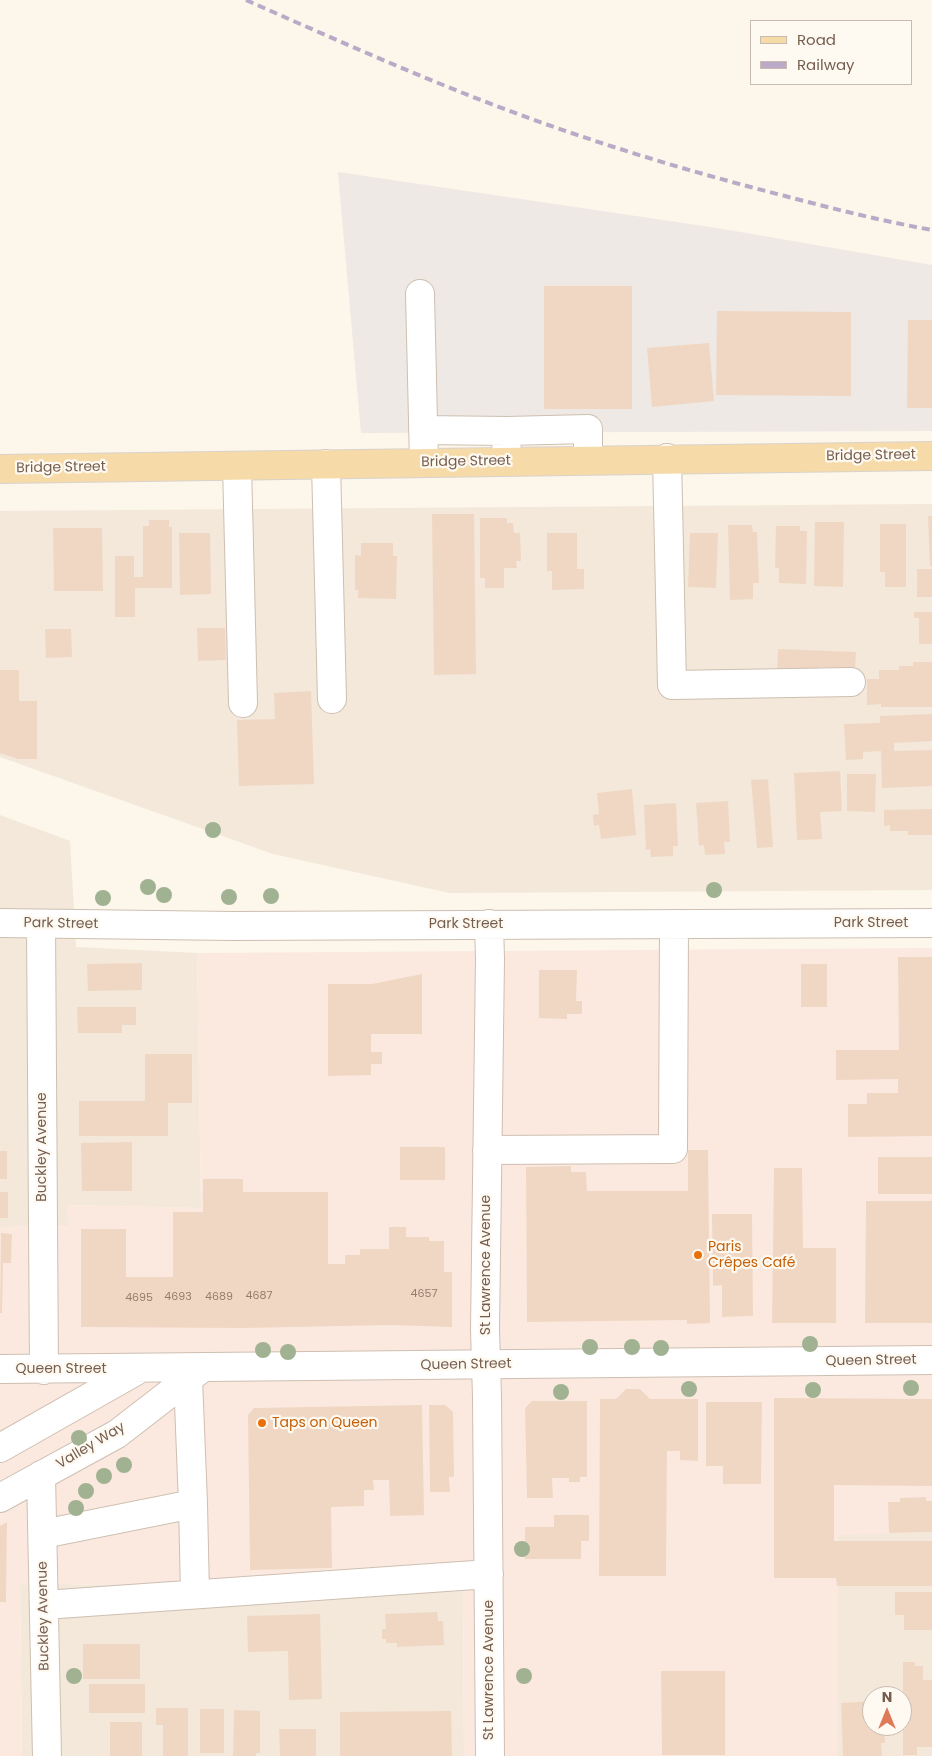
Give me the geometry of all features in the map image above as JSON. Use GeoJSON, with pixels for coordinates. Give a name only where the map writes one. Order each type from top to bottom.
{"type":"FeatureCollection","features":[{"type":"Feature","properties":{"kind":"main road","name":"Bridge Street"},"geometry":{"type":"LineString","coordinates":[[0,469],[667,458],[932,456]]}},
{"type":"Feature","properties":{"kind":"street"},"geometry":{"type":"LineString","coordinates":[[420,294],[424,462]]}},
{"type":"Feature","properties":{"kind":"street"},"geometry":{"type":"LineString","coordinates":[[423,430],[506,431],[588,429],[588,460]]}},
{"type":"Feature","properties":{"kind":"street"},"geometry":{"type":"LineString","coordinates":[[506,431],[506,461]]}},
{"type":"Feature","properties":{"kind":"street"},"geometry":{"type":"LineString","coordinates":[[667,458],[672,685],[851,682]]}},
{"type":"Feature","properties":{"kind":"street"},"geometry":{"type":"LineString","coordinates":[[326,464],[332,699]]}},
{"type":"Feature","properties":{"kind":"street"},"geometry":{"type":"LineString","coordinates":[[237,466],[243,703]]}},
{"type":"Feature","properties":{"kind":"street","name":"Park Street"},"geometry":{"type":"LineString","coordinates":[[0,924],[233,926],[932,923]]}},
{"type":"Feature","properties":{"kind":"street","name":"Buckley Avenue"},"geometry":{"type":"LineString","coordinates":[[41,924],[44,1370]]}},
{"type":"Feature","properties":{"kind":"street","name":"St Lawrence Avenue"},"geometry":{"type":"LineString","coordinates":[[489,924],[485,1329],[490,1756]]}},
{"type":"Feature","properties":{"kind":"street"},"geometry":{"type":"LineString","coordinates":[[487,1150],[673,1149],[674,924]]}},
{"type":"Feature","properties":{"kind":"street","name":"Queen Street"},"geometry":{"type":"LineString","coordinates":[[0,1369],[140,1369],[195,1373],[486,1364],[932,1360]]}},
{"type":"Feature","properties":{"kind":"street"},"geometry":{"type":"LineString","coordinates":[[0,1448],[140,1369]]}},
{"type":"Feature","properties":{"kind":"street"},"geometry":{"type":"LineString","coordinates":[[195,1373],[195,1594]]}},
{"type":"Feature","properties":{"kind":"street","name":"Valley Way"},"geometry":{"type":"LineString","coordinates":[[0,1498],[116,1434],[195,1373]]}},
{"type":"Feature","properties":{"kind":"street","name":"Buckley Avenue"},"geometry":{"type":"LineString","coordinates":[[41,1476],[47,1756]]}},
{"type":"Feature","properties":{"kind":"street"},"geometry":{"type":"LineString","coordinates":[[42,1534],[194,1504]]}},
{"type":"Feature","properties":{"kind":"street"},"geometry":{"type":"LineString","coordinates":[[44,1605],[489,1574]]}},
{"type":"Feature","properties":{"kind":"shaded area"},"geometry":{"type":"Polygon","coordinates":[[[338,172],[717,228],[932,265],[932,431],[361,433],[338,172]]]}},
{"type":"Feature","properties":{"kind":"shaded area"},"geometry":{"type":"Polygon","coordinates":[[[932,504],[932,890],[450,893],[273,854],[0,757],[0,511],[932,504]]]}},
{"type":"Feature","properties":{"kind":"shaded area"},"geometry":{"type":"Polygon","coordinates":[[[0,815],[70,841],[76,947],[197,953],[201,1208],[67,1205],[70,1226],[0,1227],[0,815]]]}},
{"type":"Feature","properties":{"kind":"shaded area"},"geometry":{"type":"Polygon","coordinates":[[[932,948],[932,1532],[838,1535],[838,1756],[464,1756],[463,1592],[62,1584],[20,1585],[22,1756],[0,1756],[0,1227],[69,1226],[67,1205],[201,1208],[197,953],[932,948]]]}},
{"type":"Feature","properties":{"kind":"shaded area"},"geometry":{"type":"Polygon","coordinates":[[[932,1532],[932,1756],[838,1756],[838,1534],[932,1532]]]}},
{"type":"Feature","properties":{"kind":"shaded area"},"geometry":{"type":"Polygon","coordinates":[[[62,1584],[463,1592],[464,1756],[22,1756],[20,1585],[62,1584]]]}},
{"type":"Feature","properties":{"kind":"building"},"geometry":{"type":"Polygon","coordinates":[[[544,286],[632,286],[632,409],[544,409],[544,286]]]}},
{"type":"Feature","properties":{"kind":"building"},"geometry":{"type":"Polygon","coordinates":[[[717,311],[851,312],[851,396],[716,395],[717,311]]]}},
{"type":"Feature","properties":{"kind":"building"},"geometry":{"type":"Polygon","coordinates":[[[908,320],[932,320],[932,408],[907,408],[908,320]]]}},
{"type":"Feature","properties":{"kind":"building"},"geometry":{"type":"Polygon","coordinates":[[[709,343],[714,401],[652,407],[647,348],[709,343]]]}},
{"type":"Feature","properties":{"kind":"building"},"geometry":{"type":"Polygon","coordinates":[[[432,514],[474,514],[476,674],[434,675],[432,514]]]}},
{"type":"Feature","properties":{"kind":"building"},"geometry":{"type":"Polygon","coordinates":[[[928,516],[932,516],[932,566],[930,566],[928,516]]]}},
{"type":"Feature","properties":{"kind":"building"},"geometry":{"type":"Polygon","coordinates":[[[480,518],[507,518],[507,523],[513,523],[514,533],[520,533],[521,561],[516,561],[517,568],[504,568],[504,588],[485,588],[485,578],[480,578],[480,518]]]}},
{"type":"Feature","properties":{"kind":"building"},"geometry":{"type":"Polygon","coordinates":[[[149,520],[169,520],[169,527],[172,527],[172,588],[135,588],[135,617],[115,617],[115,556],[134,556],[134,577],[143,577],[143,526],[149,526],[149,520]]]}},
{"type":"Feature","properties":{"kind":"building"},"geometry":{"type":"Polygon","coordinates":[[[815,522],[844,522],[843,587],[814,586],[815,522]]]}},
{"type":"Feature","properties":{"kind":"building"},"geometry":{"type":"Polygon","coordinates":[[[880,524],[906,524],[906,587],[885,587],[885,572],[880,572],[880,524]]]}},
{"type":"Feature","properties":{"kind":"building"},"geometry":{"type":"Polygon","coordinates":[[[728,525],[752,525],[753,532],[757,532],[759,583],[753,583],[753,599],[730,600],[728,525]]]}},
{"type":"Feature","properties":{"kind":"building"},"geometry":{"type":"Polygon","coordinates":[[[776,526],[800,526],[800,531],[807,531],[806,584],[779,583],[779,568],[775,568],[776,526]]]}},
{"type":"Feature","properties":{"kind":"building"},"geometry":{"type":"Polygon","coordinates":[[[53,528],[102,528],[103,591],[54,591],[53,528]]]}},
{"type":"Feature","properties":{"kind":"building"},"geometry":{"type":"Polygon","coordinates":[[[179,533],[210,533],[211,594],[180,595],[179,533]]]}},
{"type":"Feature","properties":{"kind":"building"},"geometry":{"type":"Polygon","coordinates":[[[547,533],[577,533],[577,569],[584,569],[584,589],[552,590],[552,571],[547,571],[547,533]]]}},
{"type":"Feature","properties":{"kind":"building"},"geometry":{"type":"Polygon","coordinates":[[[690,533],[718,533],[716,588],[688,587],[690,533]]]}},
{"type":"Feature","properties":{"kind":"building"},"geometry":{"type":"Polygon","coordinates":[[[361,543],[393,543],[393,556],[397,556],[396,599],[358,598],[358,590],[355,590],[355,555],[361,556],[361,543]]]}},
{"type":"Feature","properties":{"kind":"building"},"geometry":{"type":"Polygon","coordinates":[[[917,569],[932,569],[932,597],[917,597],[917,569]]]}},
{"type":"Feature","properties":{"kind":"building"},"geometry":{"type":"Polygon","coordinates":[[[914,612],[932,612],[932,644],[919,644],[919,618],[914,618],[914,612]]]}},
{"type":"Feature","properties":{"kind":"building"},"geometry":{"type":"Polygon","coordinates":[[[197,628],[225,628],[226,660],[198,661],[197,628]]]}},
{"type":"Feature","properties":{"kind":"building"},"geometry":{"type":"Polygon","coordinates":[[[45,629],[71,629],[72,657],[46,658],[45,629]]]}},
{"type":"Feature","properties":{"kind":"building"},"geometry":{"type":"Polygon","coordinates":[[[778,649],[856,652],[855,668],[818,667],[818,675],[777,673],[778,649]]]}},
{"type":"Feature","properties":{"kind":"building"},"geometry":{"type":"Polygon","coordinates":[[[913,662],[932,662],[932,707],[881,707],[881,704],[867,705],[867,679],[879,679],[879,670],[899,670],[899,666],[913,666],[913,662]]]}},
{"type":"Feature","properties":{"kind":"building"},"geometry":{"type":"Polygon","coordinates":[[[0,670],[19,670],[19,701],[37,701],[37,759],[18,759],[0,753],[0,670]]]}},
{"type":"Feature","properties":{"kind":"building"},"geometry":{"type":"Polygon","coordinates":[[[311,691],[314,784],[239,786],[237,720],[275,719],[274,693],[311,691]]]}},
{"type":"Feature","properties":{"kind":"building"},"geometry":{"type":"Polygon","coordinates":[[[932,714],[932,741],[894,743],[894,751],[932,750],[932,786],[882,788],[881,751],[863,752],[863,759],[846,760],[844,724],[880,723],[880,716],[932,714]]]}},
{"type":"Feature","properties":{"kind":"building"},"geometry":{"type":"Polygon","coordinates":[[[840,771],[842,811],[820,812],[822,839],[797,840],[794,773],[840,771]]]}},
{"type":"Feature","properties":{"kind":"building"},"geometry":{"type":"Polygon","coordinates":[[[847,774],[876,774],[875,812],[847,811],[847,774]]]}},
{"type":"Feature","properties":{"kind":"building"},"geometry":{"type":"Polygon","coordinates":[[[768,779],[773,847],[757,848],[751,780],[768,779]]]}},
{"type":"Feature","properties":{"kind":"building"},"geometry":{"type":"Polygon","coordinates":[[[632,789],[636,835],[601,839],[599,825],[594,826],[593,815],[599,814],[597,793],[632,789]]]}},
{"type":"Feature","properties":{"kind":"building"},"geometry":{"type":"Polygon","coordinates":[[[728,801],[730,842],[724,842],[725,854],[705,855],[704,845],[699,846],[696,803],[728,801]]]}},
{"type":"Feature","properties":{"kind":"building"},"geometry":{"type":"Polygon","coordinates":[[[676,803],[678,846],[673,846],[673,856],[651,857],[650,849],[646,850],[644,805],[676,803]]]}},
{"type":"Feature","properties":{"kind":"building"},"geometry":{"type":"Polygon","coordinates":[[[932,809],[932,835],[908,835],[908,831],[890,831],[890,825],[884,826],[884,810],[932,809]]]}},
{"type":"Feature","properties":{"kind":"building"},"geometry":{"type":"Polygon","coordinates":[[[898,957],[932,957],[932,1136],[848,1137],[848,1104],[867,1104],[867,1093],[898,1093],[898,1079],[836,1080],[836,1050],[899,1050],[898,957]]]}},
{"type":"Feature","properties":{"kind":"building"},"geometry":{"type":"Polygon","coordinates":[[[142,963],[142,990],[88,991],[87,964],[142,963]]]}},
{"type":"Feature","properties":{"kind":"building"},"geometry":{"type":"Polygon","coordinates":[[[801,964],[827,964],[827,1007],[801,1007],[801,964]]]}},
{"type":"Feature","properties":{"kind":"building"},"geometry":{"type":"Polygon","coordinates":[[[539,970],[577,970],[576,1001],[582,1001],[582,1014],[567,1014],[567,1019],[539,1018],[539,970]]]}},
{"type":"Feature","properties":{"kind":"building"},"geometry":{"type":"Polygon","coordinates":[[[422,974],[422,1034],[371,1034],[371,1052],[382,1052],[382,1064],[371,1064],[371,1075],[328,1076],[328,984],[372,984],[422,974]]]}},
{"type":"Feature","properties":{"kind":"building"},"geometry":{"type":"Polygon","coordinates":[[[77,1007],[136,1007],[136,1025],[122,1025],[122,1033],[78,1033],[77,1007]]]}},
{"type":"Feature","properties":{"kind":"building"},"geometry":{"type":"Polygon","coordinates":[[[145,1054],[192,1054],[192,1103],[168,1103],[168,1136],[79,1136],[79,1101],[145,1101],[145,1054]]]}},
{"type":"Feature","properties":{"kind":"building"},"geometry":{"type":"Polygon","coordinates":[[[132,1142],[132,1191],[82,1191],[81,1143],[132,1142]]]}},
{"type":"Feature","properties":{"kind":"building"},"geometry":{"type":"Polygon","coordinates":[[[400,1147],[445,1147],[445,1180],[400,1180],[400,1147]]]}},
{"type":"Feature","properties":{"kind":"building"},"geometry":{"type":"Polygon","coordinates":[[[688,1150],[708,1150],[710,1323],[687,1324],[687,1320],[527,1322],[526,1167],[571,1166],[571,1172],[586,1172],[587,1191],[688,1191],[688,1150]]]}},
{"type":"Feature","properties":{"kind":"building"},"geometry":{"type":"Polygon","coordinates":[[[0,1151],[7,1151],[7,1179],[0,1179],[0,1151]]]}},
{"type":"Feature","properties":{"kind":"building"},"geometry":{"type":"Polygon","coordinates":[[[878,1157],[932,1157],[932,1194],[878,1194],[878,1157]]]}},
{"type":"Feature","properties":{"kind":"building"},"geometry":{"type":"Polygon","coordinates":[[[774,1168],[802,1168],[803,1248],[836,1248],[836,1323],[772,1323],[774,1168]]]}},
{"type":"Feature","properties":{"kind":"building"},"geometry":{"type":"Polygon","coordinates":[[[203,1179],[243,1179],[243,1192],[328,1192],[328,1264],[345,1264],[345,1255],[360,1255],[360,1249],[389,1249],[389,1227],[406,1227],[406,1237],[429,1237],[429,1241],[444,1241],[444,1272],[452,1272],[452,1327],[389,1325],[245,1328],[81,1327],[81,1229],[126,1229],[126,1277],[173,1277],[173,1212],[203,1212],[203,1179]]]}},
{"type":"Feature","properties":{"kind":"building"},"geometry":{"type":"Polygon","coordinates":[[[0,1192],[8,1192],[8,1218],[0,1218],[0,1192]]]}},
{"type":"Feature","properties":{"kind":"building"},"geometry":{"type":"Polygon","coordinates":[[[866,1201],[932,1201],[932,1323],[865,1323],[866,1201]]]}},
{"type":"Feature","properties":{"kind":"building"},"geometry":{"type":"Polygon","coordinates":[[[712,1214],[752,1214],[753,1316],[722,1317],[722,1285],[713,1286],[712,1214]]]}},
{"type":"Feature","properties":{"kind":"building"},"geometry":{"type":"Polygon","coordinates":[[[1,1233],[12,1234],[11,1263],[3,1263],[2,1313],[0,1313],[1,1233]]]}},
{"type":"Feature","properties":{"kind":"building"},"geometry":{"type":"Polygon","coordinates":[[[626,1389],[640,1389],[650,1399],[698,1399],[698,1461],[680,1460],[680,1451],[667,1451],[666,1576],[599,1576],[600,1399],[616,1399],[626,1389]]]}},
{"type":"Feature","properties":{"kind":"building"},"geometry":{"type":"Polygon","coordinates":[[[774,1398],[932,1399],[932,1486],[834,1485],[834,1541],[932,1541],[932,1586],[837,1586],[836,1578],[774,1578],[774,1398]]]}},
{"type":"Feature","properties":{"kind":"building"},"geometry":{"type":"Polygon","coordinates":[[[532,1401],[587,1401],[587,1477],[580,1477],[580,1482],[569,1482],[569,1478],[552,1478],[553,1498],[527,1498],[525,1408],[532,1401]]]}},
{"type":"Feature","properties":{"kind":"building"},"geometry":{"type":"Polygon","coordinates":[[[706,1402],[762,1402],[761,1484],[723,1484],[723,1466],[706,1466],[706,1402]]]}},
{"type":"Feature","properties":{"kind":"building"},"geometry":{"type":"Polygon","coordinates":[[[422,1405],[424,1515],[390,1516],[389,1480],[373,1480],[374,1490],[364,1490],[364,1506],[331,1507],[332,1568],[250,1570],[248,1415],[254,1408],[422,1405]]]}},
{"type":"Feature","properties":{"kind":"building"},"geometry":{"type":"Polygon","coordinates":[[[429,1405],[445,1405],[453,1412],[454,1477],[449,1477],[450,1492],[430,1492],[429,1405]]]}},
{"type":"Feature","properties":{"kind":"building"},"geometry":{"type":"Polygon","coordinates":[[[926,1497],[926,1501],[932,1501],[932,1532],[889,1533],[888,1502],[900,1502],[900,1498],[926,1497]]]}},
{"type":"Feature","properties":{"kind":"building"},"geometry":{"type":"Polygon","coordinates":[[[554,1515],[589,1515],[589,1541],[581,1541],[581,1559],[525,1559],[525,1527],[554,1527],[554,1515]]]}},
{"type":"Feature","properties":{"kind":"building"},"geometry":{"type":"Polygon","coordinates":[[[7,1522],[6,1602],[0,1602],[0,1526],[7,1522]]]}},
{"type":"Feature","properties":{"kind":"building"},"geometry":{"type":"Polygon","coordinates":[[[895,1592],[932,1592],[932,1630],[904,1630],[904,1615],[895,1615],[895,1592]]]}},
{"type":"Feature","properties":{"kind":"building"},"geometry":{"type":"Polygon","coordinates":[[[437,1612],[438,1621],[443,1621],[444,1645],[397,1647],[397,1643],[386,1643],[386,1639],[382,1639],[382,1629],[386,1629],[385,1614],[437,1612]]]}},
{"type":"Feature","properties":{"kind":"building"},"geometry":{"type":"Polygon","coordinates":[[[320,1614],[322,1699],[289,1700],[288,1651],[248,1652],[247,1616],[320,1614]]]}},
{"type":"Feature","properties":{"kind":"building"},"geometry":{"type":"Polygon","coordinates":[[[83,1644],[140,1644],[140,1679],[83,1679],[83,1644]]]}},
{"type":"Feature","properties":{"kind":"building"},"geometry":{"type":"Polygon","coordinates":[[[903,1662],[915,1662],[915,1666],[923,1666],[923,1680],[932,1680],[932,1747],[917,1747],[917,1755],[903,1755],[903,1736],[912,1736],[912,1686],[903,1686],[903,1662]]]}},
{"type":"Feature","properties":{"kind":"building"},"geometry":{"type":"Polygon","coordinates":[[[661,1671],[725,1671],[725,1755],[662,1755],[661,1671]]]}},
{"type":"Feature","properties":{"kind":"building"},"geometry":{"type":"Polygon","coordinates":[[[89,1684],[145,1684],[145,1713],[89,1713],[89,1684]]]}},
{"type":"Feature","properties":{"kind":"building"},"geometry":{"type":"Polygon","coordinates":[[[862,1702],[862,1736],[885,1736],[885,1743],[881,1743],[882,1756],[843,1756],[841,1703],[862,1702]]]}},
{"type":"Feature","properties":{"kind":"building"},"geometry":{"type":"Polygon","coordinates":[[[156,1708],[188,1708],[188,1756],[163,1756],[163,1725],[156,1725],[156,1708]]]}},
{"type":"Feature","properties":{"kind":"building"},"geometry":{"type":"Polygon","coordinates":[[[200,1709],[224,1709],[224,1753],[200,1753],[200,1709]]]}},
{"type":"Feature","properties":{"kind":"building"},"geometry":{"type":"Polygon","coordinates":[[[234,1710],[260,1711],[260,1753],[256,1753],[256,1756],[233,1756],[234,1710]]]}},
{"type":"Feature","properties":{"kind":"building"},"geometry":{"type":"Polygon","coordinates":[[[451,1711],[452,1756],[340,1756],[340,1712],[451,1711]]]}},
{"type":"Feature","properties":{"kind":"building"},"geometry":{"type":"Polygon","coordinates":[[[110,1722],[142,1722],[142,1756],[110,1756],[110,1722]]]}},
{"type":"Feature","properties":{"kind":"building"},"geometry":{"type":"Polygon","coordinates":[[[279,1729],[316,1729],[316,1756],[280,1756],[279,1729]]]}},
{"type":"Feature","properties":{"kind":"railway"},"geometry":{"type":"LineString","coordinates":[[246,0],[441,84],[576,134],[645,157],[750,187],[858,215],[932,230]]}},
{"type":"Feature","properties":{"kind":"place","name":"Paris Crêpes Café"},"geometry":{"type":"Point","coordinates":[698,1255]}},
{"type":"Feature","properties":{"kind":"place","name":"Taps on Queen"},"geometry":{"type":"Point","coordinates":[262,1423]}}]}
